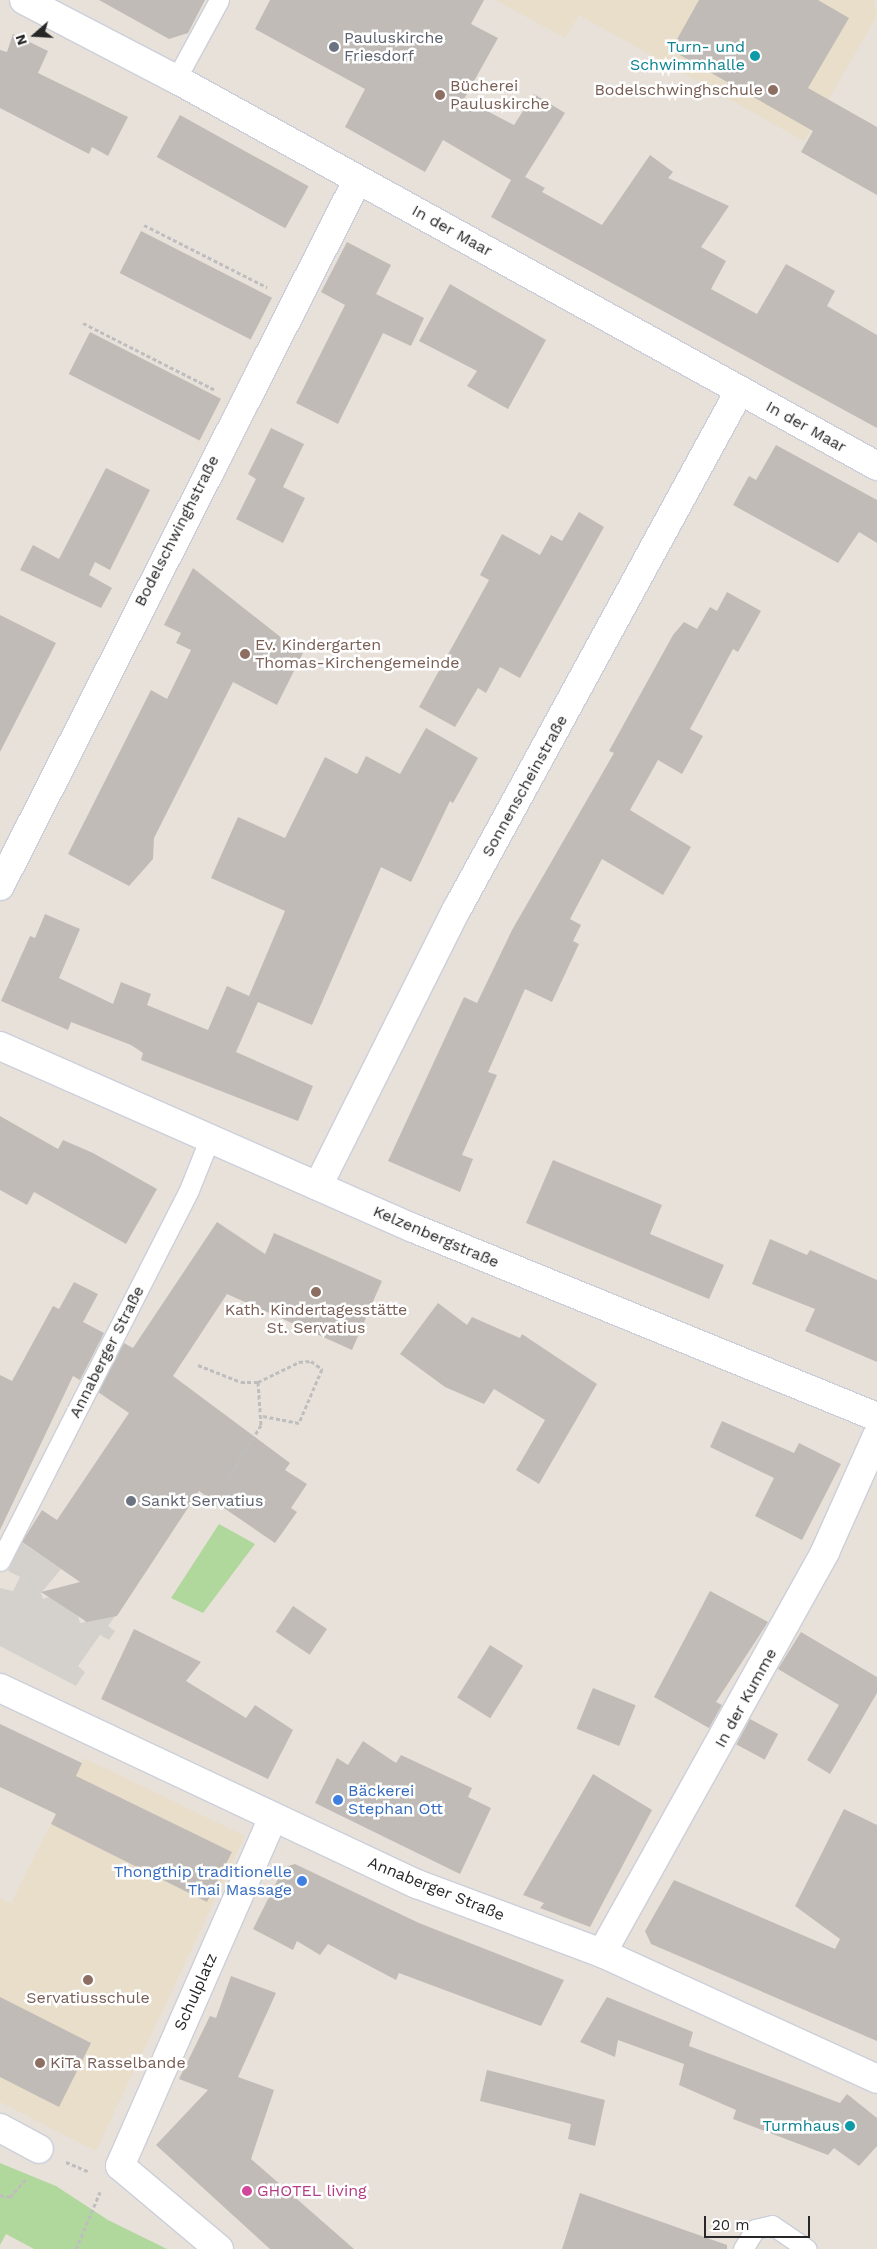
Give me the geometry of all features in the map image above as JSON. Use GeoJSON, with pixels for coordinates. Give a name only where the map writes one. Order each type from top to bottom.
{"type":"FeatureCollection","features":[{"type":"Feature","properties":{"kind":"street","name":"In der Maar"},"geometry":{"type":"LineString","coordinates":[[24,0],[176,79],[877,466]]}},
{"type":"Feature","properties":{"kind":"street","name":"Bodelschwinghstraße"},"geometry":{"type":"LineString","coordinates":[[0,886],[242,403],[358,179]]}},
{"type":"Feature","properties":{"kind":"street","name":"Sonnenscheinstraße"},"geometry":{"type":"LineString","coordinates":[[318,1186],[458,910],[740,390]]}},
{"type":"Feature","properties":{"kind":"street","name":"Kelzenbergstraße"},"geometry":{"type":"LineString","coordinates":[[0,1046],[209,1140],[877,1417]]}},
{"type":"Feature","properties":{"kind":"street","name":"In der Kumme"},"geometry":{"type":"LineString","coordinates":[[602,1953],[825,1552],[877,1436]]}},
{"type":"Feature","properties":{"kind":"street","name":"Annaberger Straße"},"geometry":{"type":"LineString","coordinates":[[0,1688],[272,1819],[417,1884],[602,1953],[877,2078]]}},
{"type":"Feature","properties":{"kind":"street","name":"Schulplatz"},"geometry":{"type":"LineString","coordinates":[[120,2166],[272,1819]]}},
{"type":"Feature","properties":{"kind":"street"},"geometry":{"type":"LineString","coordinates":[[0,2128],[39,2149]]}},
{"type":"Feature","properties":{"kind":"street"},"geometry":{"type":"LineString","coordinates":[[120,2166],[220,2249]]}},
{"type":"Feature","properties":{"kind":"lane"},"geometry":{"type":"LineString","coordinates":[[176,79],[219,0]]}},
{"type":"Feature","properties":{"kind":"lane","name":"Annaberger Straße"},"geometry":{"type":"LineString","coordinates":[[0,1561],[189,1190],[209,1140]]}},
{"type":"Feature","properties":{"kind":"lane"},"geometry":{"type":"LineString","coordinates":[[743,2249],[754,2229],[772,2225],[807,2249]]}},
{"type":"Feature","properties":{"kind":"path"},"geometry":{"type":"LineString","coordinates":[[144,225],[294,301]]}},
{"type":"Feature","properties":{"kind":"path"},"geometry":{"type":"LineString","coordinates":[[82,323],[242,403]]}},
{"type":"Feature","properties":{"kind":"path"},"geometry":{"type":"LineString","coordinates":[[198,1365],[241,1382],[258,1382],[299,1362],[310,1361],[322,1369],[299,1423],[262,1416]]}},
{"type":"Feature","properties":{"kind":"path"},"geometry":{"type":"LineString","coordinates":[[227,1481],[262,1416],[258,1382]]}},
{"type":"Feature","properties":{"kind":"path"},"geometry":{"type":"LineString","coordinates":[[39,2149],[88,2173],[120,2166]]}},
{"type":"Feature","properties":{"kind":"path"},"geometry":{"type":"LineString","coordinates":[[76,2249],[92,2203],[120,2166]]}},
{"type":"Feature","properties":{"kind":"shaded area","name":"Bodelschwinghschule"},"geometry":{"type":"Polygon","coordinates":[[[495,0],[874,0],[877,16],[804,141],[579,15],[565,38],[495,0]]]}},
{"type":"Feature","properties":{"kind":"shaded area"},"geometry":{"type":"Polygon","coordinates":[[[21,1542],[61,1569],[41,1593],[43,1599],[49,1597],[78,1616],[80,1623],[85,1622],[84,1613],[121,1608],[108,1626],[115,1631],[109,1640],[100,1635],[78,1666],[85,1672],[76,1686],[0,1646],[0,1588],[13,1591],[20,1577],[8,1571],[21,1542]]]}},
{"type":"Feature","properties":{"kind":"shaded area","name":"Servatiusschule"},"geometry":{"type":"Polygon","coordinates":[[[84,1758],[245,1836],[96,2151],[0,2102],[0,1898],[11,1903],[84,1758]]]}},
{"type":"Feature","properties":{"kind":"green space"},"geometry":{"type":"Polygon","coordinates":[[[219,1524],[255,1544],[203,1613],[171,1598],[219,1524]]]}},
{"type":"Feature","properties":{"kind":"green space"},"geometry":{"type":"Polygon","coordinates":[[[0,2163],[56,2186],[108,2220],[167,2249],[34,2249],[6,2234],[0,2245],[0,2163]]]}},
{"type":"Feature","properties":{"kind":"building"},"geometry":{"type":"Polygon","coordinates":[[[99,0],[205,0],[188,33],[169,39],[99,0]]]}},
{"type":"Feature","properties":{"kind":"building"},"geometry":{"type":"Polygon","coordinates":[[[270,0],[484,0],[471,24],[498,38],[464,99],[514,125],[534,94],[565,113],[525,177],[545,188],[542,192],[602,225],[650,155],[673,172],[668,178],[729,206],[701,247],[726,261],[711,289],[757,314],[786,264],[835,291],[827,306],[877,335],[877,428],[491,217],[511,180],[443,140],[425,172],[345,127],[365,89],[255,29],[270,0]]]}},
{"type":"Feature","properties":{"kind":"building","name":"Turn- und Schwimmhalle"},"geometry":{"type":"Polygon","coordinates":[[[699,0],[818,0],[849,18],[808,88],[877,127],[877,195],[801,152],[813,131],[671,50],[699,0]]]}},
{"type":"Feature","properties":{"kind":"building"},"geometry":{"type":"Polygon","coordinates":[[[13,34],[48,51],[38,73],[128,117],[108,156],[92,147],[89,154],[0,108],[0,50],[7,52],[13,34]]]}},
{"type":"Feature","properties":{"kind":"building"},"geometry":{"type":"Polygon","coordinates":[[[180,115],[309,186],[285,228],[157,157],[180,115]]]}},
{"type":"Feature","properties":{"kind":"building"},"geometry":{"type":"Polygon","coordinates":[[[141,231],[272,298],[251,340],[120,273],[141,231]]]}},
{"type":"Feature","properties":{"kind":"building"},"geometry":{"type":"Polygon","coordinates":[[[347,242],[391,265],[376,294],[424,318],[411,346],[383,333],[338,424],[296,403],[345,305],[321,292],[347,242]]]}},
{"type":"Feature","properties":{"kind":"building"},"geometry":{"type":"Polygon","coordinates":[[[450,284],[546,340],[508,409],[467,386],[477,371],[419,341],[450,284]]]}},
{"type":"Feature","properties":{"kind":"building"},"geometry":{"type":"Polygon","coordinates":[[[90,332],[221,399],[200,441],[69,374],[90,332]]]}},
{"type":"Feature","properties":{"kind":"building"},"geometry":{"type":"Polygon","coordinates":[[[271,428],[304,444],[283,487],[305,498],[283,543],[236,519],[256,479],[248,474],[271,428]]]}},
{"type":"Feature","properties":{"kind":"building"},"geometry":{"type":"Polygon","coordinates":[[[776,445],[877,500],[877,543],[859,532],[838,563],[733,505],[749,476],[756,480],[776,445]]]}},
{"type":"Feature","properties":{"kind":"building"},"geometry":{"type":"Polygon","coordinates":[[[106,468],[150,490],[110,570],[95,562],[89,575],[112,588],[101,608],[20,570],[33,545],[59,559],[106,468]]]}},
{"type":"Feature","properties":{"kind":"building"},"geometry":{"type":"Polygon","coordinates":[[[579,512],[604,527],[520,678],[500,667],[486,693],[478,688],[455,727],[419,707],[489,580],[480,575],[502,534],[540,555],[551,535],[562,541],[579,512]]]}},
{"type":"Feature","properties":{"kind":"building"},"geometry":{"type":"Polygon","coordinates":[[[193,568],[283,639],[305,649],[277,705],[233,682],[154,838],[153,859],[129,886],[68,854],[151,690],[167,699],[191,650],[176,643],[181,633],[164,625],[193,568]]]}},
{"type":"Feature","properties":{"kind":"building"},"geometry":{"type":"Polygon","coordinates":[[[727,592],[761,611],[738,652],[733,649],[690,729],[703,736],[682,774],[658,760],[630,810],[691,847],[663,895],[602,859],[570,919],[581,925],[573,941],[579,944],[552,1002],[525,989],[488,1072],[497,1075],[462,1155],[473,1159],[460,1192],[388,1161],[464,997],[477,1003],[512,930],[614,753],[609,751],[673,635],[684,622],[697,629],[710,607],[717,611],[727,592]]]}},
{"type":"Feature","properties":{"kind":"building"},"geometry":{"type":"Polygon","coordinates":[[[0,615],[56,643],[0,752],[0,615]]]}},
{"type":"Feature","properties":{"kind":"building"},"geometry":{"type":"Polygon","coordinates":[[[426,728],[478,758],[453,803],[450,801],[411,882],[381,867],[312,1025],[258,1002],[236,1052],[313,1086],[298,1121],[141,1060],[143,1053],[131,1045],[71,1022],[68,1030],[1,1001],[30,936],[35,938],[45,914],[80,929],[59,978],[113,1004],[121,982],[151,994],[147,1005],[208,1030],[227,986],[249,996],[285,911],[211,878],[238,817],[285,838],[325,757],[357,774],[366,756],[400,774],[426,728]]]}},
{"type":"Feature","properties":{"kind":"building"},"geometry":{"type":"Polygon","coordinates":[[[0,1116],[58,1149],[63,1140],[93,1153],[157,1189],[126,1244],[34,1192],[27,1205],[0,1190],[0,1116]]]}},
{"type":"Feature","properties":{"kind":"building"},"geometry":{"type":"Polygon","coordinates":[[[553,1160],[662,1205],[650,1234],[724,1265],[709,1299],[526,1223],[553,1160]]]}},
{"type":"Feature","properties":{"kind":"building"},"geometry":{"type":"Polygon","coordinates":[[[217,1222],[265,1254],[274,1233],[382,1281],[352,1350],[227,1294],[173,1376],[290,1463],[285,1470],[307,1484],[291,1508],[297,1512],[275,1543],[199,1491],[117,1616],[87,1622],[41,1592],[80,1582],[22,1542],[42,1510],[57,1520],[129,1413],[98,1392],[124,1343],[133,1348],[217,1222]]]}},
{"type":"Feature","properties":{"kind":"building"},"geometry":{"type":"Polygon","coordinates":[[[770,1239],[807,1255],[810,1250],[877,1280],[877,1362],[805,1331],[815,1309],[752,1284],[770,1239]]]}},
{"type":"Feature","properties":{"kind":"building"},"geometry":{"type":"Polygon","coordinates":[[[74,1282],[98,1294],[83,1322],[104,1333],[80,1380],[73,1376],[0,1530],[0,1375],[12,1381],[53,1306],[59,1309],[74,1282]]]}},
{"type":"Feature","properties":{"kind":"building"},"geometry":{"type":"Polygon","coordinates":[[[438,1303],[467,1325],[472,1317],[520,1338],[522,1334],[597,1384],[539,1484],[516,1470],[545,1420],[494,1389],[484,1404],[445,1387],[400,1354],[438,1303]]]}},
{"type":"Feature","properties":{"kind":"building"},"geometry":{"type":"Polygon","coordinates":[[[722,1421],[794,1453],[799,1443],[841,1464],[802,1540],[755,1516],[774,1478],[710,1447],[722,1421]]]}},
{"type":"Feature","properties":{"kind":"building"},"geometry":{"type":"Polygon","coordinates":[[[710,1591],[768,1622],[716,1702],[722,1705],[709,1728],[654,1697],[710,1591]]]}},
{"type":"Feature","properties":{"kind":"building"},"geometry":{"type":"Polygon","coordinates":[[[293,1606],[327,1629],[310,1655],[276,1632],[293,1606]]]}},
{"type":"Feature","properties":{"kind":"building"},"geometry":{"type":"Polygon","coordinates":[[[134,1629],[201,1662],[186,1681],[246,1718],[255,1705],[293,1730],[268,1779],[101,1699],[134,1629]]]}},
{"type":"Feature","properties":{"kind":"building"},"geometry":{"type":"Polygon","coordinates":[[[801,1632],[877,1677],[877,1693],[830,1774],[807,1760],[839,1705],[778,1669],[801,1632]]]}},
{"type":"Feature","properties":{"kind":"building"},"geometry":{"type":"Polygon","coordinates":[[[490,1645],[523,1666],[490,1718],[457,1698],[490,1645]]]}},
{"type":"Feature","properties":{"kind":"building"},"geometry":{"type":"Polygon","coordinates":[[[593,1688],[636,1705],[619,1746],[577,1729],[593,1688]]]}},
{"type":"Feature","properties":{"kind":"building"},"geometry":{"type":"Polygon","coordinates":[[[750,1719],[778,1734],[765,1760],[736,1745],[750,1719]]]}},
{"type":"Feature","properties":{"kind":"building"},"geometry":{"type":"Polygon","coordinates":[[[0,1724],[82,1763],[76,1776],[232,1852],[207,1902],[51,1824],[56,1814],[0,1787],[0,1724]]]}},
{"type":"Feature","properties":{"kind":"building"},"geometry":{"type":"Polygon","coordinates":[[[363,1741],[396,1763],[401,1755],[472,1788],[468,1797],[491,1808],[460,1874],[315,1803],[337,1758],[348,1765],[363,1741]]]}},
{"type":"Feature","properties":{"kind":"building"},"geometry":{"type":"Polygon","coordinates":[[[593,1774],[652,1810],[590,1927],[540,1908],[544,1903],[523,1895],[593,1774]]]}},
{"type":"Feature","properties":{"kind":"building"},"geometry":{"type":"Polygon","coordinates":[[[844,1809],[877,1825],[877,2041],[651,1944],[645,1931],[674,1880],[835,1949],[840,1939],[795,1906],[844,1809]]]}},
{"type":"Feature","properties":{"kind":"building"},"geometry":{"type":"Polygon","coordinates":[[[295,1864],[419,1923],[564,1980],[541,2026],[399,1973],[396,1980],[328,1944],[320,1955],[297,1941],[293,1950],[253,1929],[284,1867],[295,1864]]]}},
{"type":"Feature","properties":{"kind":"building"},"geometry":{"type":"Polygon","coordinates":[[[231,1976],[276,1993],[238,2077],[274,2090],[251,2159],[354,2249],[270,2249],[156,2145],[208,2090],[179,2079],[210,2016],[216,2018],[231,1976]]]}},
{"type":"Feature","properties":{"kind":"building","name":"KiTa Rasselbande"},"geometry":{"type":"Polygon","coordinates":[[[0,1997],[91,2043],[59,2107],[0,2077],[0,1997]]]}},
{"type":"Feature","properties":{"kind":"building"},"geometry":{"type":"Polygon","coordinates":[[[607,1997],[693,2032],[689,2046],[840,2103],[847,2094],[877,2118],[877,2146],[859,2166],[834,2148],[828,2155],[733,2119],[736,2110],[679,2085],[684,2064],[618,2040],[615,2057],[580,2042],[607,1997]]]}},
{"type":"Feature","properties":{"kind":"building"},"geometry":{"type":"Polygon","coordinates":[[[487,2070],[605,2100],[595,2146],[568,2139],[571,2124],[480,2101],[487,2070]]]}},
{"type":"Feature","properties":{"kind":"building"},"geometry":{"type":"Polygon","coordinates":[[[580,2193],[727,2245],[727,2249],[562,2249],[580,2193]]]}},
{"type":"Feature","properties":{"kind":"place","name":"Pauluskirche Friesdorf"},"geometry":{"type":"Point","coordinates":[334,47]}},
{"type":"Feature","properties":{"kind":"place","name":"Turn- und Schwimmhalle"},"geometry":{"type":"Point","coordinates":[755,56]}},
{"type":"Feature","properties":{"kind":"place","name":"Bodelschwinghschule"},"geometry":{"type":"Point","coordinates":[773,90]}},
{"type":"Feature","properties":{"kind":"place","name":"Bücherei Pauluskirche"},"geometry":{"type":"Point","coordinates":[440,95]}},
{"type":"Feature","properties":{"kind":"place","name":"Ev. Kindergarten Thomas-Kirchengemeinde"},"geometry":{"type":"Point","coordinates":[245,654]}},
{"type":"Feature","properties":{"kind":"place","name":"Kath. Kindertagesstätte St. Servatius"},"geometry":{"type":"Point","coordinates":[316,1292]}},
{"type":"Feature","properties":{"kind":"place","name":"Sankt Servatius"},"geometry":{"type":"Point","coordinates":[131,1501]}},
{"type":"Feature","properties":{"kind":"place","name":"Bäckerei Stephan Ott"},"geometry":{"type":"Point","coordinates":[338,1800]}},
{"type":"Feature","properties":{"kind":"place","name":"Thongthip traditionelle Thai Massage"},"geometry":{"type":"Point","coordinates":[302,1881]}},
{"type":"Feature","properties":{"kind":"place","name":"Servatiusschule"},"geometry":{"type":"Point","coordinates":[88,1980]}},
{"type":"Feature","properties":{"kind":"place","name":"KiTa Rasselbande"},"geometry":{"type":"Point","coordinates":[40,2063]}},
{"type":"Feature","properties":{"kind":"place","name":"Turmhaus"},"geometry":{"type":"Point","coordinates":[850,2126]}},
{"type":"Feature","properties":{"kind":"place","name":"GHOTEL living"},"geometry":{"type":"Point","coordinates":[247,2191]}}]}
